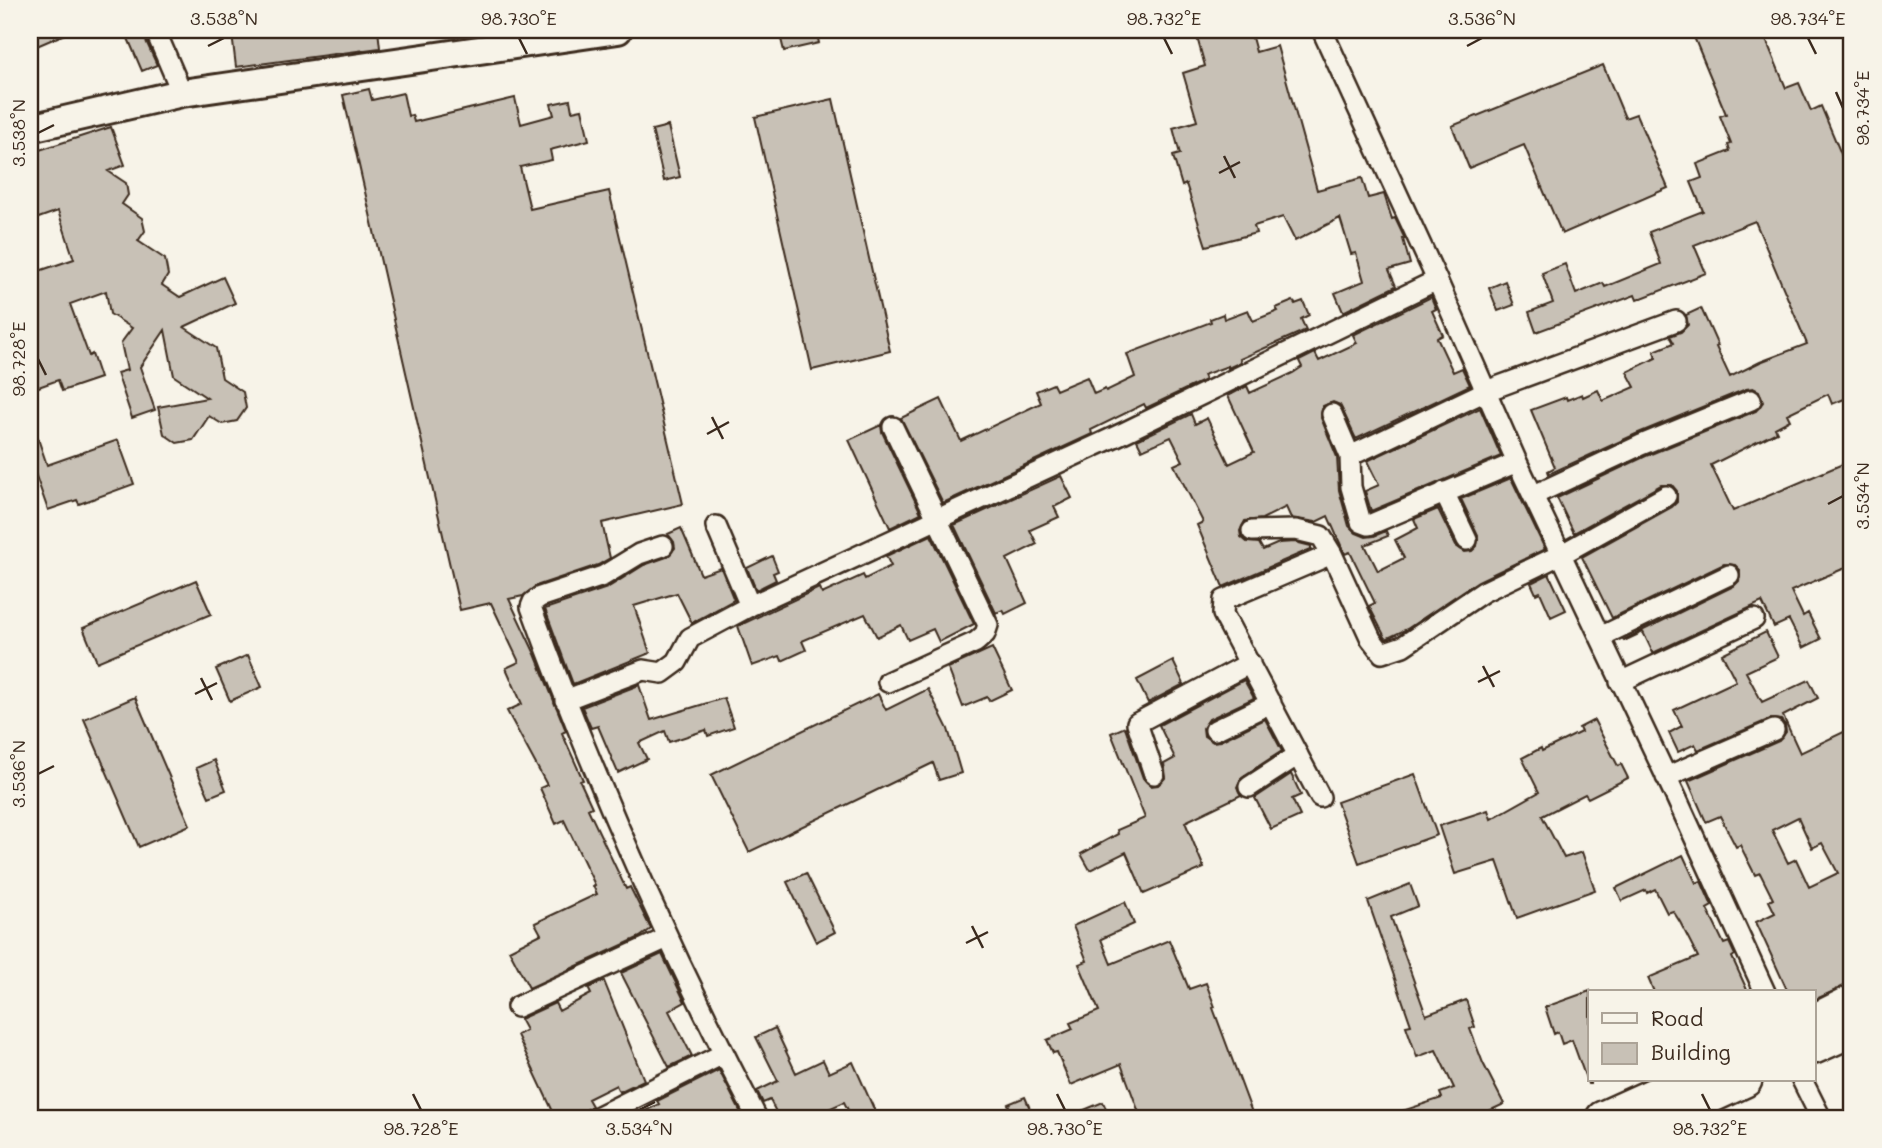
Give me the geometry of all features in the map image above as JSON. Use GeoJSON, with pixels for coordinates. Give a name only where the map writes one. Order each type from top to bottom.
{"type":"FeatureCollection","features":[{"type":"Feature","properties":{"kind":"highway"},"geometry":{"type":"LineString","coordinates":[[1815,1020],[1852,1002]]}},
{"type":"Feature","properties":{"kind":"highway"},"geometry":{"type":"LineString","coordinates":[[1815,1047],[1852,1030]]}},
{"type":"Feature","properties":{"kind":"highway"},"geometry":{"type":"LineString","coordinates":[[1603,1118],[1683,1082]]}},
{"type":"Feature","properties":{"kind":"highway"},"geometry":{"type":"LineString","coordinates":[[1663,1118],[1741,1082]]}},
{"type":"Feature","properties":{"kind":"street"},"geometry":{"type":"LineString","coordinates":[[155,30],[182,93]]}},
{"type":"Feature","properties":{"kind":"street"},"geometry":{"type":"LineString","coordinates":[[30,128],[182,93],[618,30]]}},
{"type":"Feature","properties":{"kind":"street"},"geometry":{"type":"LineString","coordinates":[[1322,30],[1517,462],[1764,990]]}},
{"type":"Feature","properties":{"kind":"street"},"geometry":{"type":"LineString","coordinates":[[565,700],[643,670],[662,673],[677,662],[690,638],[750,606],[1125,432],[1437,280]]}},
{"type":"Feature","properties":{"kind":"street"},"geometry":{"type":"LineString","coordinates":[[1350,456],[1486,391],[1676,321]]}},
{"type":"Feature","properties":{"kind":"street"},"geometry":{"type":"LineString","coordinates":[[1534,495],[1642,445],[1751,400]]}},
{"type":"Feature","properties":{"kind":"street"},"geometry":{"type":"LineString","coordinates":[[1332,414],[1350,456],[1351,487],[1361,522],[1365,525],[1517,462]]}},
{"type":"Feature","properties":{"kind":"street"},"geometry":{"type":"LineString","coordinates":[[888,682],[976,642],[988,629],[987,619],[893,427]]}},
{"type":"Feature","properties":{"kind":"street"},"geometry":{"type":"LineString","coordinates":[[1444,492],[1466,540]]}},
{"type":"Feature","properties":{"kind":"street"},"geometry":{"type":"LineString","coordinates":[[1252,531],[1296,530],[1321,536],[1371,639],[1382,653],[1403,646],[1483,592],[1562,554],[1666,496]]}},
{"type":"Feature","properties":{"kind":"street"},"geometry":{"type":"LineString","coordinates":[[716,526],[750,606]]}},
{"type":"Feature","properties":{"kind":"street"},"geometry":{"type":"LineString","coordinates":[[663,546],[639,554],[603,576],[540,597],[531,604],[565,700],[667,938],[757,1118]]}},
{"type":"Feature","properties":{"kind":"street"},"geometry":{"type":"LineString","coordinates":[[1320,797],[1223,614],[1224,600],[1332,554]]}},
{"type":"Feature","properties":{"kind":"street"},"geometry":{"type":"LineString","coordinates":[[1600,637],[1729,575]]}},
{"type":"Feature","properties":{"kind":"street"},"geometry":{"type":"LineString","coordinates":[[1620,682],[1754,619]]}},
{"type":"Feature","properties":{"kind":"street"},"geometry":{"type":"LineString","coordinates":[[1154,774],[1137,723],[1250,663]]}},
{"type":"Feature","properties":{"kind":"street"},"geometry":{"type":"LineString","coordinates":[[1215,730],[1271,704]]}},
{"type":"Feature","properties":{"kind":"street"},"geometry":{"type":"LineString","coordinates":[[1666,777],[1774,730]]}},
{"type":"Feature","properties":{"kind":"street"},"geometry":{"type":"LineString","coordinates":[[1249,787],[1298,755]]}},
{"type":"Feature","properties":{"kind":"street"},"geometry":{"type":"LineString","coordinates":[[517,1007],[667,938]]}},
{"type":"Feature","properties":{"kind":"street"},"geometry":{"type":"LineString","coordinates":[[595,1118],[723,1054]]}},
{"type":"Feature","properties":{"kind":"street"},"geometry":{"type":"LineString","coordinates":[[1803,1082],[1821,1118]]}},
{"type":"Feature","properties":{"kind":"building"},"geometry":{"type":"Polygon","coordinates":[[[30,30],[74,30],[30,49],[30,30]]]}},
{"type":"Feature","properties":{"kind":"building"},"geometry":{"type":"Polygon","coordinates":[[[141,30],[157,65],[142,71],[127,36],[141,30]]]}},
{"type":"Feature","properties":{"kind":"building"},"geometry":{"type":"Polygon","coordinates":[[[273,30],[378,30],[380,48],[236,67],[232,34],[273,30]]]}},
{"type":"Feature","properties":{"kind":"building"},"geometry":{"type":"Polygon","coordinates":[[[816,30],[819,43],[784,51],[780,35],[816,30]]]}},
{"type":"Feature","properties":{"kind":"building"},"geometry":{"type":"Polygon","coordinates":[[[1195,30],[1250,30],[1256,52],[1277,46],[1317,190],[1362,178],[1368,198],[1384,194],[1392,219],[1395,218],[1405,239],[1410,264],[1389,270],[1396,286],[1343,312],[1335,293],[1364,281],[1356,253],[1351,254],[1340,218],[1295,241],[1283,217],[1254,226],[1256,233],[1206,246],[1186,184],[1182,186],[1173,156],[1180,154],[1173,128],[1197,121],[1183,73],[1205,66],[1195,30]]]}},
{"type":"Feature","properties":{"kind":"building"},"geometry":{"type":"Polygon","coordinates":[[[1691,30],[1762,30],[1786,88],[1799,83],[1811,111],[1821,106],[1852,180],[1852,396],[1832,404],[1828,394],[1787,414],[1790,420],[1775,428],[1777,432],[1711,465],[1733,511],[1852,460],[1852,565],[1791,591],[1803,616],[1808,613],[1821,639],[1803,648],[1789,620],[1774,627],[1762,602],[1653,653],[1643,632],[1624,641],[1734,586],[1739,581],[1740,570],[1735,565],[1724,564],[1612,618],[1582,557],[1672,507],[1677,502],[1677,491],[1672,485],[1661,485],[1574,533],[1557,498],[1646,456],[1756,411],[1763,402],[1759,391],[1746,389],[1636,434],[1549,474],[1548,471],[1555,467],[1531,410],[1566,397],[1567,400],[1582,394],[1583,397],[1598,390],[1603,401],[1635,387],[1627,372],[1656,358],[1654,351],[1674,343],[1670,336],[1681,332],[1688,325],[1686,315],[1701,308],[1730,377],[1807,344],[1755,221],[1694,245],[1706,273],[1637,300],[1635,295],[1536,332],[1529,312],[1553,303],[1542,273],[1565,264],[1576,294],[1603,283],[1605,287],[1661,264],[1649,232],[1703,211],[1691,182],[1702,178],[1697,164],[1730,151],[1728,145],[1731,144],[1720,116],[1726,114],[1691,30]]]}},
{"type":"Feature","properties":{"kind":"building"},"geometry":{"type":"Polygon","coordinates":[[[1603,65],[1625,118],[1636,114],[1668,188],[1562,234],[1524,145],[1469,168],[1452,126],[1603,65]]]}},
{"type":"Feature","properties":{"kind":"building"},"geometry":{"type":"Polygon","coordinates":[[[369,89],[372,100],[403,93],[408,116],[412,115],[414,122],[515,98],[521,124],[554,115],[551,104],[570,100],[572,111],[582,109],[589,140],[550,150],[552,160],[520,167],[530,209],[609,191],[683,504],[602,523],[610,558],[598,565],[536,586],[523,596],[509,599],[566,731],[562,733],[592,807],[588,809],[626,889],[630,887],[651,929],[640,937],[529,988],[509,950],[541,934],[535,923],[597,894],[564,820],[556,824],[540,788],[547,785],[507,711],[522,704],[506,668],[519,662],[491,603],[460,610],[343,95],[369,89]]]}},
{"type":"Feature","properties":{"kind":"building"},"geometry":{"type":"Polygon","coordinates":[[[833,99],[890,351],[812,370],[755,117],[833,99]]]}},
{"type":"Feature","properties":{"kind":"building"},"geometry":{"type":"Polygon","coordinates":[[[668,126],[680,177],[664,181],[652,130],[668,126]]]}},
{"type":"Feature","properties":{"kind":"building"},"geometry":{"type":"Polygon","coordinates":[[[111,127],[125,165],[108,171],[126,183],[128,195],[122,204],[142,218],[145,231],[138,241],[165,259],[168,275],[162,285],[180,297],[223,277],[235,303],[184,327],[216,348],[222,378],[243,392],[246,408],[237,421],[222,424],[209,416],[193,440],[177,443],[164,434],[158,407],[207,398],[174,376],[165,330],[140,367],[155,410],[132,418],[117,373],[127,370],[121,343],[132,328],[110,314],[106,291],[70,304],[100,378],[62,391],[58,380],[30,390],[30,274],[74,259],[58,211],[30,221],[30,153],[111,127]]]}},
{"type":"Feature","properties":{"kind":"building"},"geometry":{"type":"Polygon","coordinates":[[[1505,281],[1514,305],[1498,311],[1489,288],[1505,281]]]}},
{"type":"Feature","properties":{"kind":"building"},"geometry":{"type":"Polygon","coordinates":[[[1431,297],[1436,309],[1432,311],[1443,335],[1437,338],[1453,372],[1462,368],[1470,385],[1356,439],[1340,405],[1333,402],[1323,406],[1321,418],[1337,457],[1339,490],[1349,526],[1366,537],[1386,531],[1388,536],[1365,545],[1378,571],[1404,558],[1395,540],[1418,528],[1414,519],[1438,509],[1456,546],[1465,552],[1472,551],[1477,546],[1478,535],[1461,499],[1511,478],[1545,549],[1478,581],[1407,629],[1386,639],[1369,606],[1375,603],[1350,552],[1345,554],[1328,516],[1316,522],[1291,518],[1286,507],[1262,519],[1245,521],[1240,531],[1241,537],[1247,542],[1259,543],[1263,550],[1279,543],[1295,542],[1311,546],[1311,549],[1223,587],[1197,525],[1203,522],[1174,465],[1183,461],[1171,437],[1142,450],[1137,440],[1191,414],[1195,424],[1207,418],[1229,464],[1254,452],[1228,396],[1247,386],[1250,393],[1293,373],[1302,367],[1299,361],[1315,353],[1319,361],[1357,343],[1353,335],[1431,297]]]}},
{"type":"Feature","properties":{"kind":"building"},"geometry":{"type":"Polygon","coordinates":[[[1293,301],[1295,304],[1303,301],[1309,315],[1301,319],[1306,330],[1240,359],[1241,362],[1228,368],[1203,375],[1205,380],[1146,408],[1144,404],[1091,430],[1092,434],[943,503],[901,418],[941,399],[961,441],[1041,403],[1036,391],[1053,384],[1056,390],[1087,377],[1094,394],[1105,389],[1106,391],[1135,377],[1127,354],[1211,322],[1210,319],[1223,314],[1224,319],[1248,310],[1253,321],[1278,311],[1276,308],[1293,301]]]}},
{"type":"Feature","properties":{"kind":"building"},"geometry":{"type":"Polygon","coordinates":[[[1480,408],[1501,456],[1371,511],[1365,491],[1379,485],[1367,461],[1480,408]]]}},
{"type":"Feature","properties":{"kind":"building"},"geometry":{"type":"Polygon","coordinates":[[[32,421],[47,465],[118,440],[134,484],[79,504],[77,500],[48,510],[30,459],[32,421]]]}},
{"type":"Feature","properties":{"kind":"building"},"geometry":{"type":"Polygon","coordinates":[[[881,425],[921,513],[890,528],[849,440],[881,425]]]}},
{"type":"Feature","properties":{"kind":"building"},"geometry":{"type":"Polygon","coordinates":[[[1061,476],[1072,498],[1054,507],[1059,517],[1030,530],[1037,544],[1007,559],[1027,603],[1005,614],[1003,610],[996,613],[954,525],[1061,476]]]}},
{"type":"Feature","properties":{"kind":"building"},"geometry":{"type":"Polygon","coordinates":[[[681,528],[701,575],[721,568],[734,600],[692,623],[677,593],[634,606],[650,653],[573,684],[545,609],[607,588],[644,565],[667,557],[675,548],[668,534],[681,528]]]}},
{"type":"Feature","properties":{"kind":"building"},"geometry":{"type":"Polygon","coordinates":[[[931,535],[974,624],[939,642],[933,629],[908,640],[901,625],[877,637],[865,614],[802,641],[806,650],[782,661],[780,656],[752,666],[738,626],[819,588],[822,594],[863,575],[865,579],[891,566],[886,556],[931,535]]]}},
{"type":"Feature","properties":{"kind":"building"},"geometry":{"type":"Polygon","coordinates":[[[772,556],[778,571],[773,573],[776,580],[756,590],[747,568],[772,556]]]}},
{"type":"Feature","properties":{"kind":"building"},"geometry":{"type":"Polygon","coordinates":[[[1549,574],[1566,610],[1551,617],[1540,592],[1536,594],[1531,583],[1549,574]]]}},
{"type":"Feature","properties":{"kind":"building"},"geometry":{"type":"Polygon","coordinates":[[[196,580],[211,614],[97,662],[83,628],[196,580]]]}},
{"type":"Feature","properties":{"kind":"building"},"geometry":{"type":"Polygon","coordinates":[[[1766,632],[1778,657],[1746,672],[1762,702],[1809,680],[1818,698],[1783,716],[1800,753],[1852,728],[1852,983],[1815,1000],[1815,990],[1787,990],[1756,922],[1775,913],[1769,901],[1773,899],[1760,873],[1755,875],[1740,845],[1736,847],[1720,816],[1706,822],[1688,781],[1779,741],[1786,732],[1785,725],[1781,720],[1770,719],[1698,750],[1695,744],[1678,752],[1669,733],[1682,726],[1674,710],[1736,681],[1722,654],[1766,632]],[[1798,817],[1772,830],[1788,863],[1796,859],[1809,887],[1838,873],[1822,843],[1812,848],[1798,817]]]}},
{"type":"Feature","properties":{"kind":"building"},"geometry":{"type":"Polygon","coordinates":[[[992,648],[1012,690],[989,701],[987,697],[963,707],[948,668],[992,648]]]}},
{"type":"Feature","properties":{"kind":"building"},"geometry":{"type":"Polygon","coordinates":[[[248,655],[262,687],[230,701],[216,669],[248,655]]]}},
{"type":"Feature","properties":{"kind":"building"},"geometry":{"type":"Polygon","coordinates":[[[1173,661],[1184,684],[1148,703],[1137,680],[1173,661]]]}},
{"type":"Feature","properties":{"kind":"building"},"geometry":{"type":"Polygon","coordinates":[[[1244,680],[1254,698],[1209,719],[1203,728],[1204,736],[1213,742],[1220,741],[1265,719],[1282,751],[1242,777],[1237,787],[1241,795],[1185,822],[1204,868],[1144,894],[1126,852],[1090,870],[1081,854],[1118,834],[1117,830],[1145,818],[1111,733],[1125,727],[1143,778],[1151,786],[1158,785],[1166,777],[1164,764],[1175,758],[1159,725],[1244,680]]]}},
{"type":"Feature","properties":{"kind":"building"},"geometry":{"type":"Polygon","coordinates":[[[639,685],[651,720],[724,698],[734,727],[708,736],[706,730],[669,742],[665,731],[639,743],[647,759],[618,773],[598,726],[591,728],[582,707],[639,685]]]}},
{"type":"Feature","properties":{"kind":"building"},"geometry":{"type":"Polygon","coordinates":[[[928,689],[948,729],[961,773],[939,780],[933,763],[749,852],[711,775],[878,694],[886,710],[928,689]]]}},
{"type":"Feature","properties":{"kind":"building"},"geometry":{"type":"Polygon","coordinates":[[[135,697],[190,825],[139,847],[84,719],[135,697]]]}},
{"type":"Feature","properties":{"kind":"building"},"geometry":{"type":"Polygon","coordinates":[[[1594,720],[1618,766],[1621,764],[1628,778],[1588,798],[1585,794],[1542,816],[1564,858],[1582,852],[1595,890],[1517,918],[1497,861],[1455,874],[1439,826],[1488,810],[1491,819],[1539,792],[1522,758],[1581,732],[1579,728],[1594,720]]]}},
{"type":"Feature","properties":{"kind":"building"},"geometry":{"type":"Polygon","coordinates":[[[214,760],[226,790],[209,797],[196,768],[214,760]]]}},
{"type":"Feature","properties":{"kind":"building"},"geometry":{"type":"Polygon","coordinates":[[[1291,774],[1301,795],[1292,799],[1300,816],[1271,829],[1255,798],[1291,774]]]}},
{"type":"Feature","properties":{"kind":"building"},"geometry":{"type":"Polygon","coordinates":[[[1415,774],[1437,835],[1359,863],[1337,802],[1415,774]]]}},
{"type":"Feature","properties":{"kind":"building"},"geometry":{"type":"Polygon","coordinates":[[[1683,855],[1696,883],[1701,881],[1712,906],[1707,909],[1724,944],[1729,942],[1735,955],[1732,957],[1747,990],[1653,990],[1648,978],[1698,957],[1680,922],[1673,911],[1667,913],[1655,889],[1647,893],[1646,890],[1622,901],[1616,888],[1683,855]]]}},
{"type":"Feature","properties":{"kind":"building"},"geometry":{"type":"Polygon","coordinates":[[[806,873],[835,932],[816,942],[787,882],[806,873]]]}},
{"type":"Feature","properties":{"kind":"building"},"geometry":{"type":"Polygon","coordinates":[[[1410,884],[1418,906],[1391,917],[1426,1015],[1466,1000],[1475,1027],[1470,1029],[1483,1063],[1504,1104],[1474,1118],[1387,1116],[1442,1098],[1440,1093],[1454,1088],[1436,1050],[1417,1057],[1406,1026],[1411,1025],[1368,901],[1410,884]]]}},
{"type":"Feature","properties":{"kind":"building"},"geometry":{"type":"Polygon","coordinates":[[[1125,902],[1134,924],[1101,939],[1111,964],[1169,940],[1189,989],[1206,983],[1254,1118],[1141,1118],[1121,1064],[1071,1085],[1057,1052],[1053,1053],[1047,1040],[1073,1029],[1070,1023],[1099,1011],[1079,964],[1087,961],[1073,926],[1125,902]]]}},
{"type":"Feature","properties":{"kind":"building"},"geometry":{"type":"Polygon","coordinates":[[[662,954],[685,1002],[669,1011],[692,1056],[669,1067],[621,973],[662,954]]]}},
{"type":"Feature","properties":{"kind":"building"},"geometry":{"type":"Polygon","coordinates":[[[604,981],[644,1080],[619,1092],[616,1085],[588,1099],[592,1106],[586,1110],[570,1118],[556,1118],[517,1035],[526,1030],[520,1019],[555,1003],[559,1011],[591,994],[588,988],[604,981]]]}},
{"type":"Feature","properties":{"kind":"building"},"geometry":{"type":"Polygon","coordinates":[[[1588,992],[1590,1084],[1588,1084],[1572,1040],[1562,1044],[1558,1032],[1554,1034],[1545,1007],[1588,992]]]}},
{"type":"Feature","properties":{"kind":"building"},"geometry":{"type":"Polygon","coordinates":[[[775,1028],[796,1073],[823,1060],[829,1073],[853,1062],[878,1118],[852,1118],[844,1102],[809,1118],[779,1118],[770,1100],[763,1103],[757,1091],[778,1081],[756,1037],[775,1028]]]}},
{"type":"Feature","properties":{"kind":"building"},"geometry":{"type":"Polygon","coordinates":[[[719,1070],[742,1115],[735,1118],[631,1118],[659,1104],[657,1101],[719,1070]]]}},
{"type":"Feature","properties":{"kind":"building"},"geometry":{"type":"Polygon","coordinates":[[[1025,1097],[1034,1118],[1014,1118],[1008,1104],[1025,1097]]]}},
{"type":"Feature","properties":{"kind":"building"},"geometry":{"type":"Polygon","coordinates":[[[1103,1102],[1110,1118],[1065,1118],[1103,1102]]]}}]}
